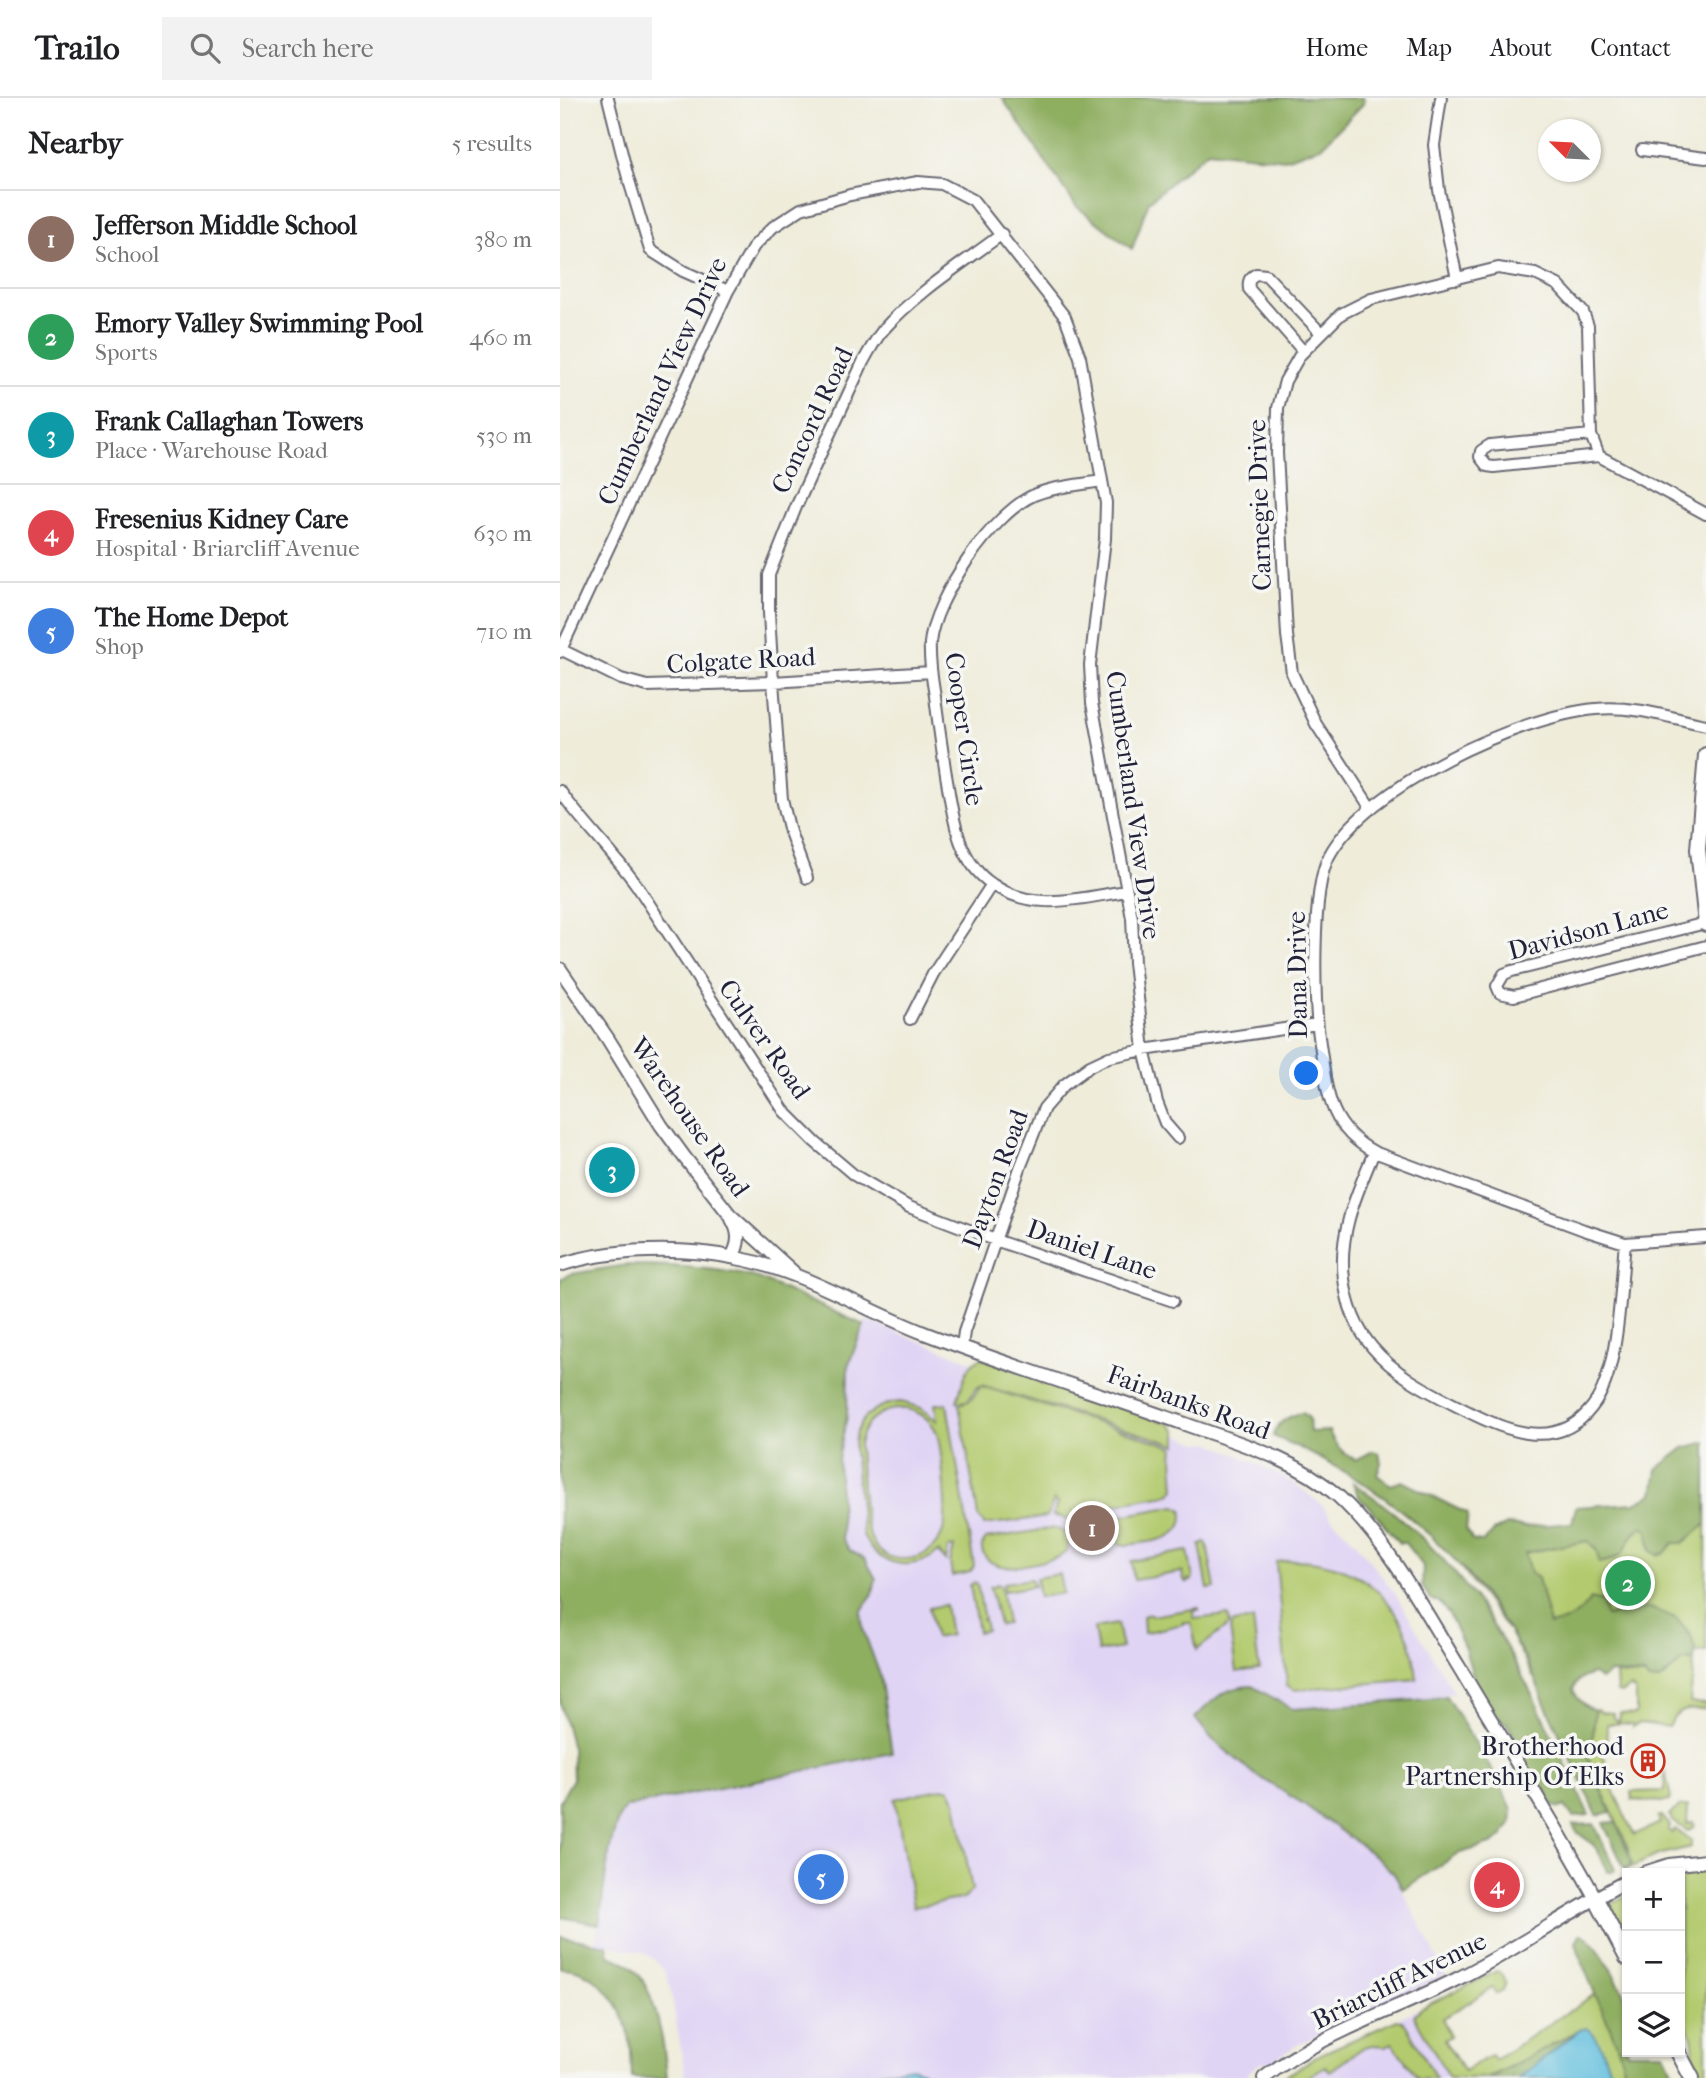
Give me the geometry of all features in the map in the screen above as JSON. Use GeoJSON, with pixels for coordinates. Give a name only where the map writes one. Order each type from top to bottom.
{"type":"FeatureCollection","features":[{"type":"Feature","properties":{"kind":"main road"},"geometry":{"type":"LineString","coordinates":[[1706,755],[1698,849],[1706,923]]}},
{"type":"Feature","properties":{"kind":"main road"},"geometry":{"type":"LineString","coordinates":[[1596,1899],[1622,1948]]}},
{"type":"Feature","properties":{"kind":"main road"},"geometry":{"type":"LineString","coordinates":[[1681,2057],[1692,2078]]}},
{"type":"Feature","properties":{"kind":"street"},"geometry":{"type":"LineString","coordinates":[[608,98],[650,250],[683,271],[728,290]]}},
{"type":"Feature","properties":{"kind":"street"},"geometry":{"type":"LineString","coordinates":[[1441,98],[1434,145],[1439,190],[1457,279]]}},
{"type":"Feature","properties":{"kind":"street"},"geometry":{"type":"LineString","coordinates":[[1642,150],[1706,158]]}},
{"type":"Feature","properties":{"kind":"street","name":"Cumberland View Drive"},"geometry":{"type":"LineString","coordinates":[[560,650],[728,290],[754,246],[773,226],[804,207],[850,195],[918,182],[942,184],[973,200],[1065,317],[1080,357],[1106,503],[1105,539],[1089,680],[1132,918],[1144,1050],[1165,1123],[1178,1138]]}},
{"type":"Feature","properties":{"kind":"street","name":"Concord Road"},"geometry":{"type":"LineString","coordinates":[[807,878],[790,832],[782,799],[773,682],[769,575],[796,507],[863,362],[885,328],[916,300],[1002,234]]}},
{"type":"Feature","properties":{"kind":"street","name":"Carnegie Drive"},"geometry":{"type":"LineString","coordinates":[[1370,807],[1316,724],[1292,673],[1287,635],[1277,453],[1278,408],[1285,381],[1294,362],[1341,314],[1371,299],[1498,268],[1535,274],[1568,293],[1583,312],[1588,326],[1591,435],[1599,456]]}},
{"type":"Feature","properties":{"kind":"street"},"geometry":{"type":"LineString","coordinates":[[1303,351],[1249,289],[1251,277],[1256,274],[1266,275],[1321,333]]}},
{"type":"Feature","properties":{"kind":"street"},"geometry":{"type":"LineString","coordinates":[[1591,435],[1490,445],[1481,452],[1480,457],[1487,466],[1494,467],[1599,456],[1706,514]]}},
{"type":"Feature","properties":{"kind":"street","name":"Cooper Circle"},"geometry":{"type":"LineString","coordinates":[[1102,481],[1048,490],[1016,505],[1002,519],[948,589],[937,610],[930,643],[931,672],[957,832],[969,861],[992,884],[1029,900],[1050,903],[1126,891]]}},
{"type":"Feature","properties":{"kind":"street","name":"Colgate Road"},"geometry":{"type":"LineString","coordinates":[[560,650],[621,679],[647,686],[773,682],[931,672]]}},
{"type":"Feature","properties":{"kind":"street","name":"Dana Drive"},"geometry":{"type":"LineString","coordinates":[[1706,725],[1631,709],[1598,708],[1562,714],[1485,740],[1370,807],[1337,844],[1328,857],[1320,882],[1317,938],[1317,1024],[1327,1090],[1335,1115],[1352,1138],[1374,1152],[1625,1243],[1706,1237]]}},
{"type":"Feature","properties":{"kind":"street","name":"Culver Road"},"geometry":{"type":"LineString","coordinates":[[560,791],[571,807],[618,858],[784,1111],[815,1142],[873,1188],[909,1207],[995,1240]]}},
{"type":"Feature","properties":{"kind":"street"},"geometry":{"type":"LineString","coordinates":[[910,1019],[933,974],[992,884]]}},
{"type":"Feature","properties":{"kind":"street","name":"Davidson Lane"},"geometry":{"type":"LineString","coordinates":[[1706,923],[1512,971],[1504,974],[1497,986],[1500,993],[1514,996],[1706,946]]}},
{"type":"Feature","properties":{"kind":"street","name":"Warehouse Road"},"geometry":{"type":"LineString","coordinates":[[560,969],[608,1039],[661,1125],[730,1215],[798,1277]]}},
{"type":"Feature","properties":{"kind":"street","name":"Dayton Road"},"geometry":{"type":"LineString","coordinates":[[962,1346],[964,1332],[1020,1168],[1044,1108],[1064,1085],[1090,1066],[1109,1057],[1317,1024]]}},
{"type":"Feature","properties":{"kind":"street"},"geometry":{"type":"LineString","coordinates":[[1374,1152],[1350,1209],[1342,1257],[1344,1280],[1355,1319],[1371,1346],[1399,1373],[1420,1387],[1506,1429],[1531,1434],[1564,1429],[1581,1419],[1595,1404],[1610,1369],[1625,1243]]}},
{"type":"Feature","properties":{"kind":"street"},"geometry":{"type":"LineString","coordinates":[[730,1215],[737,1227],[738,1240],[732,1257]]}},
{"type":"Feature","properties":{"kind":"street","name":"Daniel Lane"},"geometry":{"type":"LineString","coordinates":[[995,1240],[1173,1301]]}},
{"type":"Feature","properties":{"kind":"street","name":"Fairbanks Road"},"geometry":{"type":"LineString","coordinates":[[560,1265],[630,1252],[658,1251],[732,1257],[769,1265],[863,1307],[962,1346],[1271,1455],[1297,1467],[1338,1496],[1360,1518],[1397,1567],[1553,1822],[1596,1899]]}},
{"type":"Feature","properties":{"kind":"street"},"geometry":{"type":"LineString","coordinates":[[1660,1868],[1706,1861]]}},
{"type":"Feature","properties":{"kind":"street","name":"Briarcliff Avenue"},"geometry":{"type":"LineString","coordinates":[[1264,2078],[1339,2033],[1446,1985],[1496,1958],[1622,1884]]}},
{"type":"Feature","properties":{"kind":"shaded area"},"geometry":{"type":"Polygon","coordinates":[[[866,1320],[981,1365],[1198,1443],[1209,1442],[1216,1445],[1294,1483],[1322,1505],[1356,1543],[1394,1592],[1454,1692],[1430,1699],[1293,1709],[1264,1691],[1236,1687],[1222,1693],[1196,1717],[1212,1739],[1253,1773],[1305,1805],[1379,1859],[1394,1874],[1446,1975],[1299,2044],[1269,2063],[1261,2062],[1247,2073],[1247,2078],[686,2078],[671,1992],[664,1971],[654,1959],[642,1952],[595,1943],[605,1895],[608,1861],[619,1814],[626,1807],[892,1753],[880,1675],[863,1629],[861,1612],[873,1593],[873,1572],[865,1559],[850,1551],[842,1537],[838,1459],[843,1439],[848,1366],[866,1320]]]}},
{"type":"Feature","properties":{"kind":"shaded area"},"geometry":{"type":"Polygon","coordinates":[[[1425,2006],[1466,2078],[1282,2078],[1321,2054],[1425,2006]]]}},
{"type":"Feature","properties":{"kind":"green space"},"geometry":{"type":"Polygon","coordinates":[[[1002,98],[1364,98],[1363,104],[1321,147],[1285,159],[1208,151],[1149,201],[1132,249],[1076,206],[1002,98]]]}},
{"type":"Feature","properties":{"kind":"green space"},"geometry":{"type":"Polygon","coordinates":[[[626,1265],[692,1267],[758,1278],[864,1325],[848,1366],[847,1417],[838,1459],[842,1538],[850,1551],[865,1559],[876,1579],[873,1593],[861,1612],[863,1629],[880,1675],[892,1753],[626,1807],[620,1816],[611,1845],[599,1924],[560,1917],[560,1801],[573,1779],[572,1748],[560,1704],[560,1279],[571,1274],[626,1265]]]}},
{"type":"Feature","properties":{"kind":"green space"},"geometry":{"type":"Polygon","coordinates":[[[982,1358],[1170,1424],[1177,1432],[1177,1445],[982,1385],[976,1388],[967,1401],[957,1401],[968,1370],[982,1358]]]}},
{"type":"Feature","properties":{"kind":"green space"},"geometry":{"type":"Polygon","coordinates":[[[981,1386],[1174,1447],[1175,1489],[1166,1495],[1129,1501],[1110,1508],[1100,1522],[1101,1549],[1098,1550],[1092,1545],[1090,1538],[1091,1545],[1084,1553],[1076,1527],[1067,1519],[1053,1516],[1057,1503],[1054,1500],[1047,1517],[984,1525],[978,1516],[959,1404],[970,1401],[981,1386]]]}},
{"type":"Feature","properties":{"kind":"green space"},"geometry":{"type":"Polygon","coordinates":[[[901,1402],[921,1408],[937,1421],[935,1404],[947,1404],[974,1566],[970,1572],[952,1576],[950,1563],[954,1547],[948,1548],[946,1561],[938,1552],[917,1563],[896,1563],[877,1554],[863,1535],[855,1440],[861,1423],[867,1416],[891,1403],[901,1402]],[[907,1409],[890,1410],[876,1416],[865,1428],[859,1444],[864,1511],[869,1535],[882,1553],[892,1558],[906,1559],[920,1556],[932,1548],[941,1537],[945,1521],[942,1461],[936,1431],[920,1414],[907,1409]]]}},
{"type":"Feature","properties":{"kind":"green space"},"geometry":{"type":"Polygon","coordinates":[[[1303,1413],[1309,1418],[1310,1432],[1329,1431],[1339,1449],[1356,1460],[1373,1451],[1379,1453],[1381,1463],[1377,1475],[1391,1485],[1402,1481],[1468,1514],[1466,1530],[1473,1541],[1483,1542],[1495,1530],[1507,1525],[1525,1527],[1572,1523],[1576,1507],[1635,1503],[1653,1494],[1657,1469],[1684,1448],[1706,1442],[1706,1524],[1683,1543],[1673,1543],[1665,1553],[1657,1555],[1651,1551],[1648,1532],[1644,1527],[1632,1536],[1619,1556],[1599,1563],[1597,1551],[1588,1541],[1525,1553],[1530,1573],[1538,1578],[1550,1625],[1573,1616],[1582,1610],[1590,1599],[1603,1602],[1606,1616],[1650,1608],[1676,1618],[1691,1636],[1695,1649],[1694,1661],[1683,1661],[1659,1681],[1648,1680],[1644,1675],[1609,1673],[1601,1680],[1594,1674],[1578,1681],[1574,1687],[1579,1700],[1595,1710],[1593,1736],[1587,1753],[1611,1812],[1597,1815],[1526,1660],[1504,1622],[1450,1555],[1386,1499],[1351,1476],[1273,1436],[1284,1420],[1303,1413]]]}},
{"type":"Feature","properties":{"kind":"green space"},"geometry":{"type":"Polygon","coordinates":[[[1353,1483],[1398,1516],[1436,1552],[1468,1590],[1521,1673],[1589,1815],[1573,1817],[1565,1806],[1560,1808],[1551,1805],[1543,1783],[1525,1766],[1524,1752],[1507,1724],[1491,1711],[1477,1689],[1465,1649],[1449,1614],[1439,1602],[1431,1600],[1422,1586],[1423,1566],[1405,1543],[1399,1543],[1370,1507],[1360,1499],[1353,1483]]]}},
{"type":"Feature","properties":{"kind":"green space"},"geometry":{"type":"Polygon","coordinates":[[[1175,1506],[1182,1509],[1183,1520],[1174,1534],[1155,1541],[1126,1545],[1119,1544],[1113,1538],[1111,1525],[1121,1516],[1175,1506]]]}},
{"type":"Feature","properties":{"kind":"green space"},"geometry":{"type":"Polygon","coordinates":[[[1706,1507],[1706,1651],[1534,1678],[1509,1631],[1456,1561],[1706,1507]]]}},
{"type":"Feature","properties":{"kind":"green space"},"geometry":{"type":"Polygon","coordinates":[[[1054,1528],[1064,1532],[1069,1542],[1066,1552],[1059,1557],[1008,1567],[990,1562],[983,1553],[982,1546],[986,1539],[1054,1528]]]}},
{"type":"Feature","properties":{"kind":"green space"},"geometry":{"type":"Polygon","coordinates":[[[1205,1542],[1215,1588],[1208,1589],[1200,1545],[1205,1542]]]}},
{"type":"Feature","properties":{"kind":"green space"},"geometry":{"type":"Polygon","coordinates":[[[1188,1551],[1193,1578],[1191,1581],[1188,1579],[1188,1583],[1184,1581],[1182,1572],[1134,1580],[1131,1561],[1188,1551]]]}},
{"type":"Feature","properties":{"kind":"green space"},"geometry":{"type":"Polygon","coordinates":[[[1296,1560],[1321,1563],[1344,1570],[1364,1580],[1381,1594],[1406,1632],[1417,1679],[1294,1690],[1287,1685],[1276,1562],[1296,1560]]]}},
{"type":"Feature","properties":{"kind":"green space"},"geometry":{"type":"Polygon","coordinates":[[[1059,1574],[1063,1593],[1039,1597],[1036,1578],[1059,1574]]]}},
{"type":"Feature","properties":{"kind":"green space"},"geometry":{"type":"Polygon","coordinates":[[[1031,1579],[1034,1586],[1004,1591],[1004,1583],[1031,1579]]]}},
{"type":"Feature","properties":{"kind":"green space"},"geometry":{"type":"Polygon","coordinates":[[[977,1584],[984,1619],[981,1620],[984,1620],[986,1630],[978,1632],[970,1585],[977,1584]]]}},
{"type":"Feature","properties":{"kind":"green space"},"geometry":{"type":"Polygon","coordinates":[[[998,1584],[1001,1586],[1007,1624],[999,1625],[990,1587],[998,1584]]]}},
{"type":"Feature","properties":{"kind":"green space"},"geometry":{"type":"Polygon","coordinates":[[[945,1605],[950,1635],[935,1638],[929,1608],[945,1605]]]}},
{"type":"Feature","properties":{"kind":"green space"},"geometry":{"type":"Polygon","coordinates":[[[1199,1608],[1193,1611],[1194,1619],[1228,1615],[1230,1624],[1197,1650],[1191,1623],[1183,1622],[1144,1633],[1143,1616],[1199,1608]]]}},
{"type":"Feature","properties":{"kind":"green space"},"geometry":{"type":"Polygon","coordinates":[[[1253,1620],[1259,1669],[1236,1672],[1230,1628],[1234,1623],[1253,1620]]]}},
{"type":"Feature","properties":{"kind":"green space"},"geometry":{"type":"Polygon","coordinates":[[[1117,1624],[1122,1648],[1098,1652],[1094,1628],[1117,1624]]]}},
{"type":"Feature","properties":{"kind":"green space"},"geometry":{"type":"Polygon","coordinates":[[[1683,1661],[1694,1661],[1690,1703],[1706,1704],[1706,1709],[1683,1711],[1668,1727],[1639,1723],[1632,1727],[1632,1724],[1619,1723],[1620,1713],[1636,1713],[1636,1692],[1630,1687],[1621,1693],[1617,1692],[1616,1674],[1665,1678],[1683,1661]]]}},
{"type":"Feature","properties":{"kind":"green space"},"geometry":{"type":"Polygon","coordinates":[[[1252,1686],[1293,1709],[1446,1696],[1497,1778],[1512,1810],[1511,1824],[1502,1837],[1491,1844],[1460,1853],[1403,1889],[1394,1874],[1379,1859],[1305,1805],[1253,1773],[1212,1739],[1195,1718],[1227,1692],[1252,1686]]]}},
{"type":"Feature","properties":{"kind":"green space"},"geometry":{"type":"Polygon","coordinates":[[[1595,1710],[1613,1713],[1613,1718],[1617,1720],[1617,1724],[1607,1724],[1606,1753],[1602,1757],[1605,1758],[1606,1775],[1634,1835],[1660,1823],[1658,1817],[1662,1816],[1670,1826],[1668,1830],[1672,1833],[1675,1829],[1691,1841],[1691,1847],[1658,1855],[1627,1868],[1630,1866],[1628,1847],[1587,1753],[1593,1736],[1595,1710]]]}},
{"type":"Feature","properties":{"kind":"green space"},"geometry":{"type":"Polygon","coordinates":[[[1665,1771],[1671,1797],[1669,1801],[1632,1800],[1631,1792],[1664,1791],[1665,1771]]]}},
{"type":"Feature","properties":{"kind":"green space"},"geometry":{"type":"Polygon","coordinates":[[[943,1788],[950,1790],[956,1802],[972,1890],[965,1898],[913,1907],[895,1799],[943,1788]]]}},
{"type":"Feature","properties":{"kind":"green space"},"geometry":{"type":"Polygon","coordinates":[[[1688,1806],[1687,1824],[1693,1822],[1695,1826],[1688,1831],[1669,1815],[1679,1807],[1688,1806]]]}},
{"type":"Feature","properties":{"kind":"green space"},"geometry":{"type":"Polygon","coordinates":[[[1616,1822],[1632,1862],[1627,1868],[1625,1868],[1603,1823],[1616,1822]]]}},
{"type":"Feature","properties":{"kind":"green space"},"geometry":{"type":"Polygon","coordinates":[[[1594,1824],[1615,1870],[1612,1872],[1607,1872],[1595,1848],[1573,1825],[1594,1824]]]}},
{"type":"Feature","properties":{"kind":"green space"},"geometry":{"type":"Polygon","coordinates":[[[1706,1872],[1706,2078],[1702,2078],[1695,2061],[1693,2041],[1685,2026],[1685,1874],[1706,1872]]]}},
{"type":"Feature","properties":{"kind":"green space"},"geometry":{"type":"Polygon","coordinates":[[[1622,1898],[1622,1938],[1608,1907],[1622,1898]]]}},
{"type":"Feature","properties":{"kind":"green space"},"geometry":{"type":"Polygon","coordinates":[[[1581,1934],[1594,1945],[1622,1992],[1622,2057],[1666,2057],[1675,2078],[1626,2078],[1616,2043],[1576,1942],[1581,1934]]]}},
{"type":"Feature","properties":{"kind":"green space"},"geometry":{"type":"Polygon","coordinates":[[[560,1936],[607,1945],[609,1955],[628,1964],[641,1978],[658,2020],[667,2078],[632,2078],[629,2037],[616,2003],[592,1978],[582,1972],[560,1968],[560,1936]]]}},
{"type":"Feature","properties":{"kind":"green space"},"geometry":{"type":"Polygon","coordinates":[[[1497,1971],[1502,1974],[1506,1982],[1503,1990],[1496,1994],[1492,1988],[1442,2019],[1450,2036],[1444,2040],[1464,2071],[1491,2055],[1495,2060],[1595,1994],[1622,2052],[1626,2078],[1612,2078],[1600,2044],[1587,2028],[1488,2078],[1449,2078],[1414,2016],[1421,2008],[1497,1971]]]}},
{"type":"Feature","properties":{"kind":"green space"},"geometry":{"type":"Polygon","coordinates":[[[1397,2020],[1406,2025],[1436,2078],[1418,2078],[1392,2043],[1386,2046],[1364,2047],[1330,2071],[1325,2066],[1307,2078],[1282,2078],[1321,2054],[1397,2020]]]}},
{"type":"Feature","properties":{"kind":"green space"},"geometry":{"type":"Polygon","coordinates":[[[1580,2030],[1519,2078],[1488,2078],[1580,2030]]]}},
{"type":"Feature","properties":{"kind":"water"},"geometry":{"type":"Polygon","coordinates":[[[1634,1572],[1636,1600],[1627,1602],[1617,1575],[1634,1572]]]}},
{"type":"Feature","properties":{"kind":"water"},"geometry":{"type":"Polygon","coordinates":[[[1587,2028],[1600,2044],[1612,2078],[1519,2078],[1580,2030],[1587,2028]]]}},
{"type":"Feature","properties":{"kind":"water"},"geometry":{"type":"Polygon","coordinates":[[[911,2067],[923,2071],[926,2078],[848,2078],[911,2067]]]}},
{"type":"Feature","properties":{"kind":"place","name":"Frank Callaghan Towers"},"geometry":{"type":"Point","coordinates":[612,1170]}},
{"type":"Feature","properties":{"kind":"place","name":"Jefferson Middle School"},"geometry":{"type":"Point","coordinates":[1092,1528]}},
{"type":"Feature","properties":{"kind":"place","name":"Emory Valley Swimming Pool"},"geometry":{"type":"Point","coordinates":[1628,1583]}},
{"type":"Feature","properties":{"kind":"place","name":"Brotherhood Partnership Of Elks"},"geometry":{"type":"Point","coordinates":[1648,1761]}},
{"type":"Feature","properties":{"kind":"place","name":"The Home Depot"},"geometry":{"type":"Point","coordinates":[821,1877]}},
{"type":"Feature","properties":{"kind":"place","name":"Fresenius Kidney Care"},"geometry":{"type":"Point","coordinates":[1497,1885]}}]}
